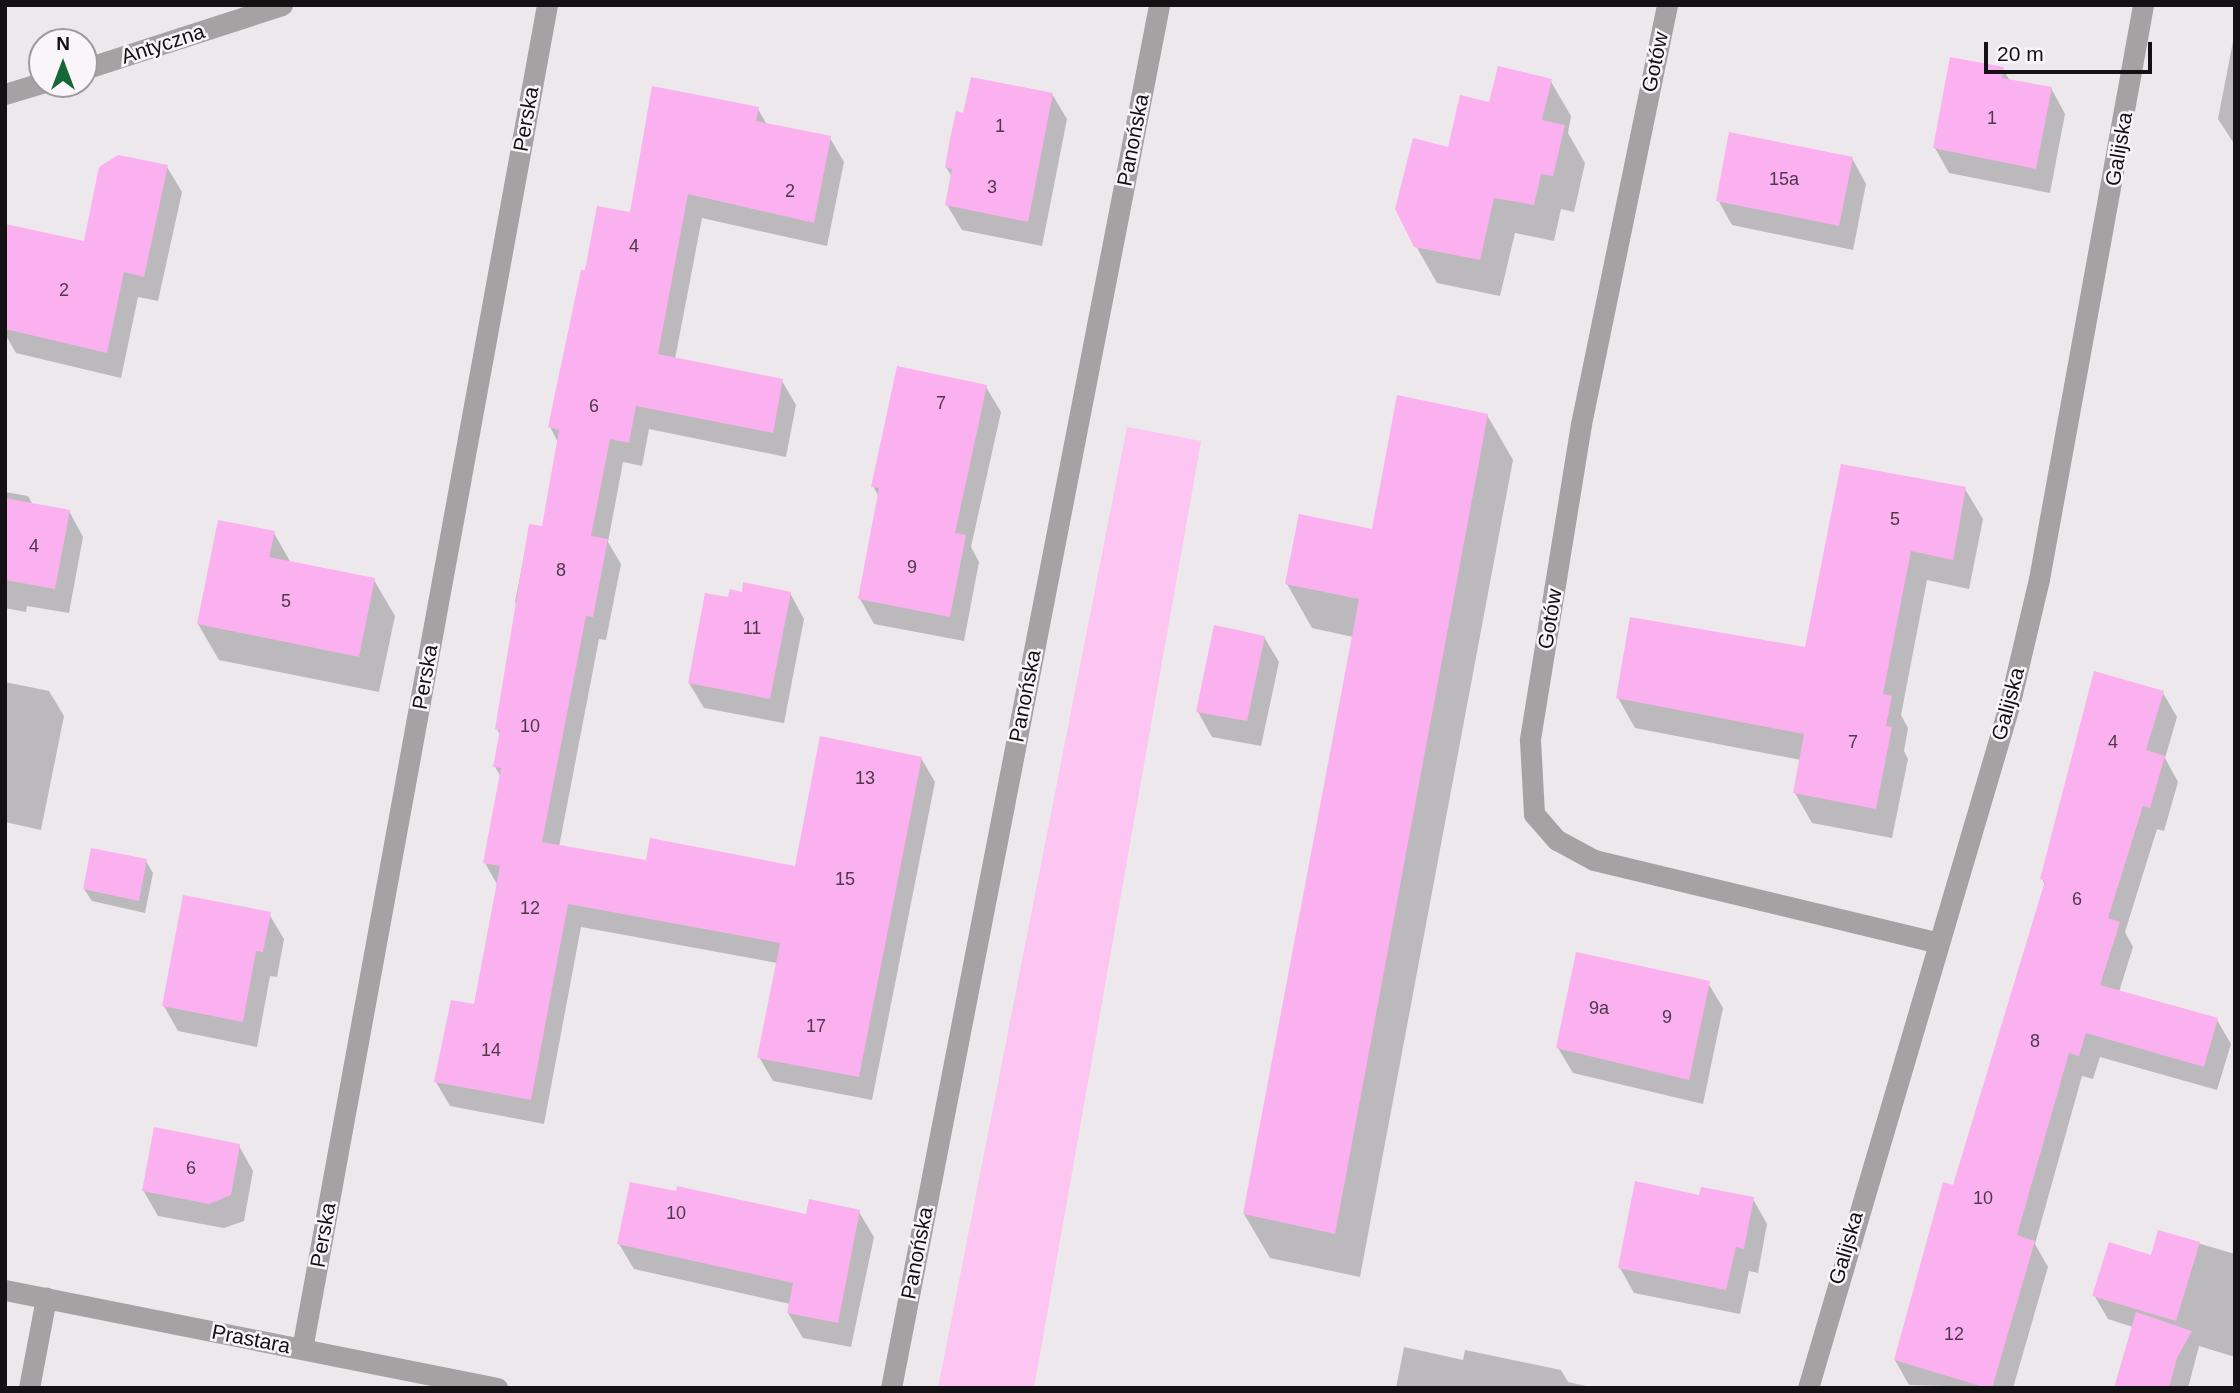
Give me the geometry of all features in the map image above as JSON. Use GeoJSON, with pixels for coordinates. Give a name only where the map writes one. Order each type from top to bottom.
{"type":"FeatureCollection","features":[{"type":"Feature","properties":{"kind":"street","name":"Antyczna"},"geometry":{"type":"LineString","coordinates":[[98,64],[282,5]]}},
{"type":"Feature","properties":{"kind":"street","name":"Perska"},"geometry":{"type":"LineString","coordinates":[[302,1349],[547,5]]}},
{"type":"Feature","properties":{"kind":"street","name":"Panońska"},"geometry":{"type":"LineString","coordinates":[[891,1388],[1159,5]]}},
{"type":"Feature","properties":{"kind":"street","name":"Gotów"},"geometry":{"type":"LineString","coordinates":[[1667,5],[1579,438],[1530,740],[1534,814],[1557,840],[1594,860],[1936,942]]}},
{"type":"Feature","properties":{"kind":"street","name":"Galijska"},"geometry":{"type":"LineString","coordinates":[[1808,1388],[1936,942],[2009,706],[2039,579],[2143,5]]}},
{"type":"Feature","properties":{"kind":"street"},"geometry":{"type":"LineString","coordinates":[[8,96],[28,88]]}},
{"type":"Feature","properties":{"kind":"street","name":"Prastara"},"geometry":{"type":"LineString","coordinates":[[5,1290],[497,1388]]}},
{"type":"Feature","properties":{"kind":"street"},"geometry":{"type":"LineString","coordinates":[[29,1388],[46,1298]]}},
{"type":"Feature","properties":{"kind":"shaded area"},"geometry":{"type":"Polygon","coordinates":[[[1127,427],[1201,441],[1034,1388],[938,1388],[1127,427]]]}},
{"type":"Feature","properties":{"kind":"building"},"geometry":{"type":"Polygon","coordinates":[[[1950,57],[2004,67],[2002,78],[2052,87],[2036,169],[1933,148],[1950,57]]]}},
{"type":"Feature","properties":{"kind":"building"},"geometry":{"type":"Polygon","coordinates":[[[1498,66],[1552,79],[1542,120],[1565,125],[1553,176],[1541,174],[1534,205],[1494,198],[1480,260],[1414,247],[1395,209],[1413,138],[1448,147],[1460,95],[1489,102],[1498,66]]]}},
{"type":"Feature","properties":{"kind":"building"},"geometry":{"type":"Polygon","coordinates":[[[971,77],[1053,93],[1028,222],[945,205],[952,169],[945,167],[950,139],[956,111],[963,113],[971,77]]]}},
{"type":"Feature","properties":{"kind":"building"},"geometry":{"type":"Polygon","coordinates":[[[652,86],[759,107],[756,121],[831,136],[814,223],[688,194],[658,354],[783,379],[773,433],[636,406],[629,443],[610,439],[591,536],[608,539],[593,617],[586,616],[542,842],[646,860],[650,838],[795,866],[820,736],[922,757],[859,1077],[757,1058],[780,943],[568,904],[531,1100],[434,1082],[451,1000],[474,1004],[500,866],[483,863],[501,768],[493,767],[500,730],[495,729],[529,524],[542,526],[559,430],[548,427],[581,270],[585,270],[597,206],[630,212],[652,86]]]}},
{"type":"Feature","properties":{"kind":"building"},"geometry":{"type":"Polygon","coordinates":[[[1729,132],[1853,157],[1839,226],[1716,201],[1729,132]]]}},
{"type":"Feature","properties":{"kind":"building"},"geometry":{"type":"Polygon","coordinates":[[[118,155],[168,165],[144,277],[124,272],[107,353],[5,329],[5,224],[84,241],[99,167],[118,155]]]}},
{"type":"Feature","properties":{"kind":"building"},"geometry":{"type":"Polygon","coordinates":[[[897,366],[987,385],[955,533],[966,535],[950,617],[858,599],[879,488],[871,487],[897,366]]]}},
{"type":"Feature","properties":{"kind":"building"},"geometry":{"type":"Polygon","coordinates":[[[1397,395],[1488,414],[1335,1234],[1243,1214],[1359,599],[1285,584],[1299,514],[1372,529],[1397,395]]]}},
{"type":"Feature","properties":{"kind":"building"},"geometry":{"type":"Polygon","coordinates":[[[1841,464],[1966,487],[1953,560],[1911,551],[1883,694],[1892,696],[1886,726],[1892,727],[1876,809],[1793,793],[1804,734],[1616,698],[1630,617],[1805,647],[1841,464]]]}},
{"type":"Feature","properties":{"kind":"building"},"geometry":{"type":"Polygon","coordinates":[[[5,498],[70,510],[55,589],[5,580],[5,498]]]}},
{"type":"Feature","properties":{"kind":"building"},"geometry":{"type":"Polygon","coordinates":[[[218,520],[275,531],[269,557],[375,578],[359,657],[197,624],[218,520]]]}},
{"type":"Feature","properties":{"kind":"building"},"geometry":{"type":"Polygon","coordinates":[[[743,582],[791,592],[770,699],[688,683],[705,593],[728,597],[730,589],[742,592],[743,582]]]}},
{"type":"Feature","properties":{"kind":"building"},"geometry":{"type":"Polygon","coordinates":[[[1214,625],[1265,636],[1247,721],[1196,712],[1214,625]]]}},
{"type":"Feature","properties":{"kind":"building"},"geometry":{"type":"Polygon","coordinates":[[[2094,671],[2164,691],[2146,750],[2165,756],[2150,808],[2143,806],[2108,918],[2120,922],[2100,985],[2218,1018],[2204,1067],[2086,1033],[2079,1056],[2069,1053],[2017,1235],[2035,1241],[1992,1388],[1987,1388],[1894,1360],[1943,1182],[1953,1185],[2045,881],[2040,879],[2094,671]]]}},
{"type":"Feature","properties":{"kind":"building"},"geometry":{"type":"Polygon","coordinates":[[[91,848],[147,859],[139,901],[83,889],[91,848]]]}},
{"type":"Feature","properties":{"kind":"building"},"geometry":{"type":"Polygon","coordinates":[[[183,895],[271,912],[263,952],[256,951],[243,1022],[162,1006],[183,895]]]}},
{"type":"Feature","properties":{"kind":"building"},"geometry":{"type":"Polygon","coordinates":[[[1576,952],[1710,981],[1689,1080],[1556,1048],[1576,952]]]}},
{"type":"Feature","properties":{"kind":"building"},"geometry":{"type":"Polygon","coordinates":[[[154,1127],[240,1144],[231,1195],[209,1204],[142,1191],[154,1127]]]}},
{"type":"Feature","properties":{"kind":"building"},"geometry":{"type":"Polygon","coordinates":[[[1635,1181],[1699,1195],[1701,1187],[1754,1197],[1744,1249],[1736,1247],[1726,1290],[1618,1268],[1635,1181]]]}},
{"type":"Feature","properties":{"kind":"building"},"geometry":{"type":"Polygon","coordinates":[[[630,1182],[676,1191],[677,1186],[806,1214],[809,1199],[860,1210],[838,1323],[787,1313],[793,1283],[617,1244],[630,1182]]]}},
{"type":"Feature","properties":{"kind":"building"},"geometry":{"type":"Polygon","coordinates":[[[2158,1230],[2200,1242],[2176,1321],[2092,1296],[2109,1242],[2151,1255],[2158,1230]]]}},
{"type":"Feature","properties":{"kind":"building"},"geometry":{"type":"Polygon","coordinates":[[[2136,1312],[2192,1331],[2177,1358],[2169,1388],[2114,1388],[2136,1312]]]}}]}
